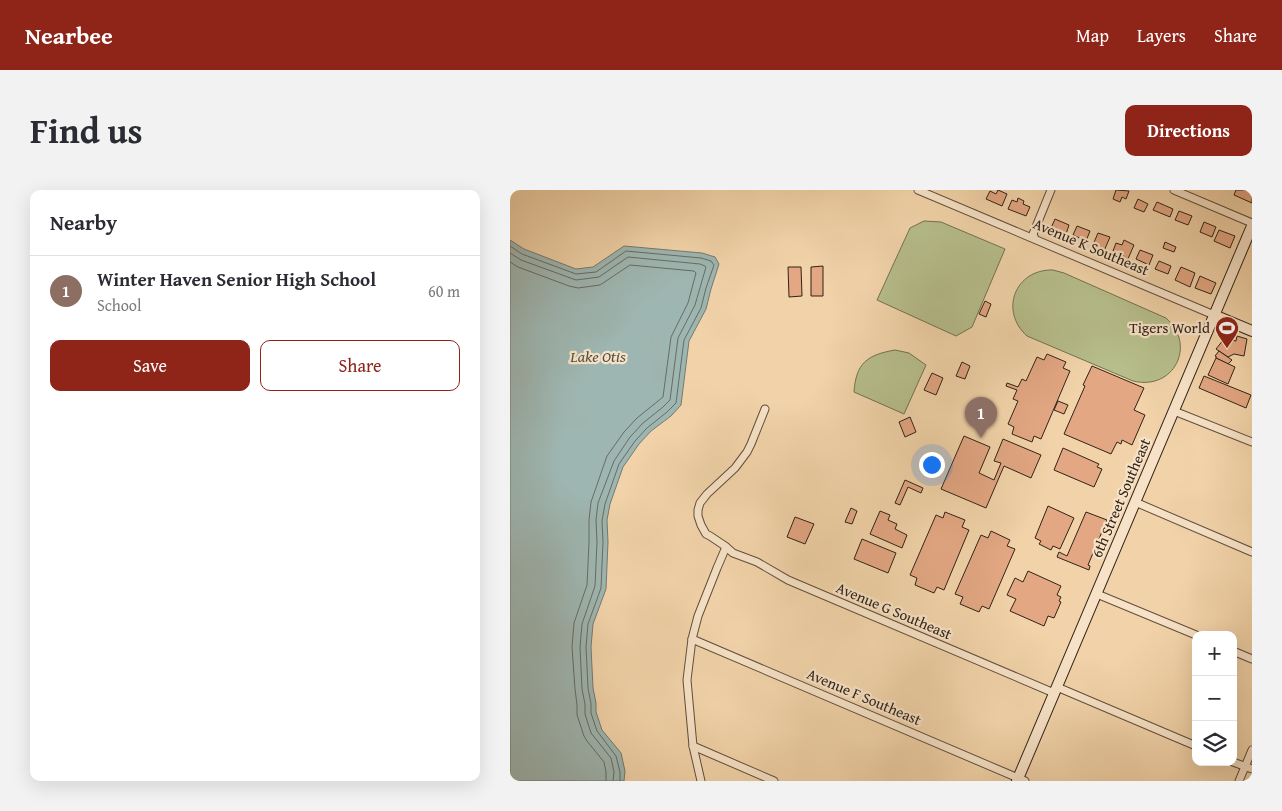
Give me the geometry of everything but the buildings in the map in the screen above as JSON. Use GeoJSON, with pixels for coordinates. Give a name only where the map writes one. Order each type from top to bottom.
{"type":"FeatureCollection","features":[{"type":"Feature","properties":{"kind":"street","name":"Avenue K Southeast"},"geometry":{"type":"LineString","coordinates":[[918,190],[1252,331]]}},
{"type":"Feature","properties":{"kind":"street"},"geometry":{"type":"LineString","coordinates":[[1034,239],[1033,234],[1051,190]]}},
{"type":"Feature","properties":{"kind":"street"},"geometry":{"type":"LineString","coordinates":[[1174,190],[1252,224]]}},
{"type":"Feature","properties":{"kind":"street","name":"6th Street Southeast"},"geometry":{"type":"LineString","coordinates":[[1020,780],[1252,224]]}},
{"type":"Feature","properties":{"kind":"street","name":"Avenue G Southeast"},"geometry":{"type":"LineString","coordinates":[[765,409],[747,452],[734,468],[706,494],[700,503],[698,516],[706,534],[733,553],[757,562],[806,589],[1192,744]]}},
{"type":"Feature","properties":{"kind":"street"},"geometry":{"type":"LineString","coordinates":[[1174,411],[1252,442]]}},
{"type":"Feature","properties":{"kind":"street"},"geometry":{"type":"LineString","coordinates":[[1135,502],[1252,552]]}},
{"type":"Feature","properties":{"kind":"street"},"geometry":{"type":"LineString","coordinates":[[702,781],[692,746],[687,680],[692,639],[701,606],[726,547]]}},
{"type":"Feature","properties":{"kind":"street"},"geometry":{"type":"LineString","coordinates":[[1096,594],[1192,633]]}},
{"type":"Feature","properties":{"kind":"street","name":"Avenue F Southeast"},"geometry":{"type":"LineString","coordinates":[[692,639],[1020,780]]}},
{"type":"Feature","properties":{"kind":"street"},"geometry":{"type":"LineString","coordinates":[[1237,653],[1252,659]]}},
{"type":"Feature","properties":{"kind":"street"},"geometry":{"type":"LineString","coordinates":[[692,746],[774,781]]}},
{"type":"Feature","properties":{"kind":"street"},"geometry":{"type":"LineString","coordinates":[[1239,781],[1249,768],[1252,750]]}},
{"type":"Feature","properties":{"kind":"street"},"geometry":{"type":"LineString","coordinates":[[1237,764],[1249,768]]}},
{"type":"Feature","properties":{"kind":"green space"},"geometry":{"type":"Polygon","coordinates":[[[924,221],[941,222],[1005,249],[972,327],[956,336],[877,300],[910,228],[924,221]]]}},
{"type":"Feature","properties":{"kind":"green space"},"geometry":{"type":"Polygon","coordinates":[[[1053,270],[1064,273],[1166,318],[1175,329],[1180,341],[1180,352],[1170,373],[1160,379],[1147,382],[1133,381],[1027,336],[1019,326],[1014,315],[1015,293],[1029,276],[1053,270]]]}},
{"type":"Feature","properties":{"kind":"green space"},"geometry":{"type":"Polygon","coordinates":[[[895,350],[909,353],[926,365],[904,414],[854,392],[860,367],[870,358],[895,350]]]}},
{"type":"Feature","properties":{"kind":"water","name":"Lake Otis"},"geometry":{"type":"Polygon","coordinates":[[[510,240],[524,249],[576,269],[593,267],[624,246],[702,253],[715,257],[719,264],[706,309],[689,341],[681,405],[671,416],[651,431],[623,467],[610,504],[607,520],[606,589],[593,624],[591,647],[593,688],[596,712],[602,730],[621,753],[625,771],[624,781],[510,781],[510,240]]]}},
{"type":"Feature","properties":{"kind":"place","name":"Tigers World"},"geometry":{"type":"Point","coordinates":[1227,349]}},
{"type":"Feature","properties":{"kind":"place","name":"Winter Haven Senior High School"},"geometry":{"type":"Point","coordinates":[981,438]}}]}
